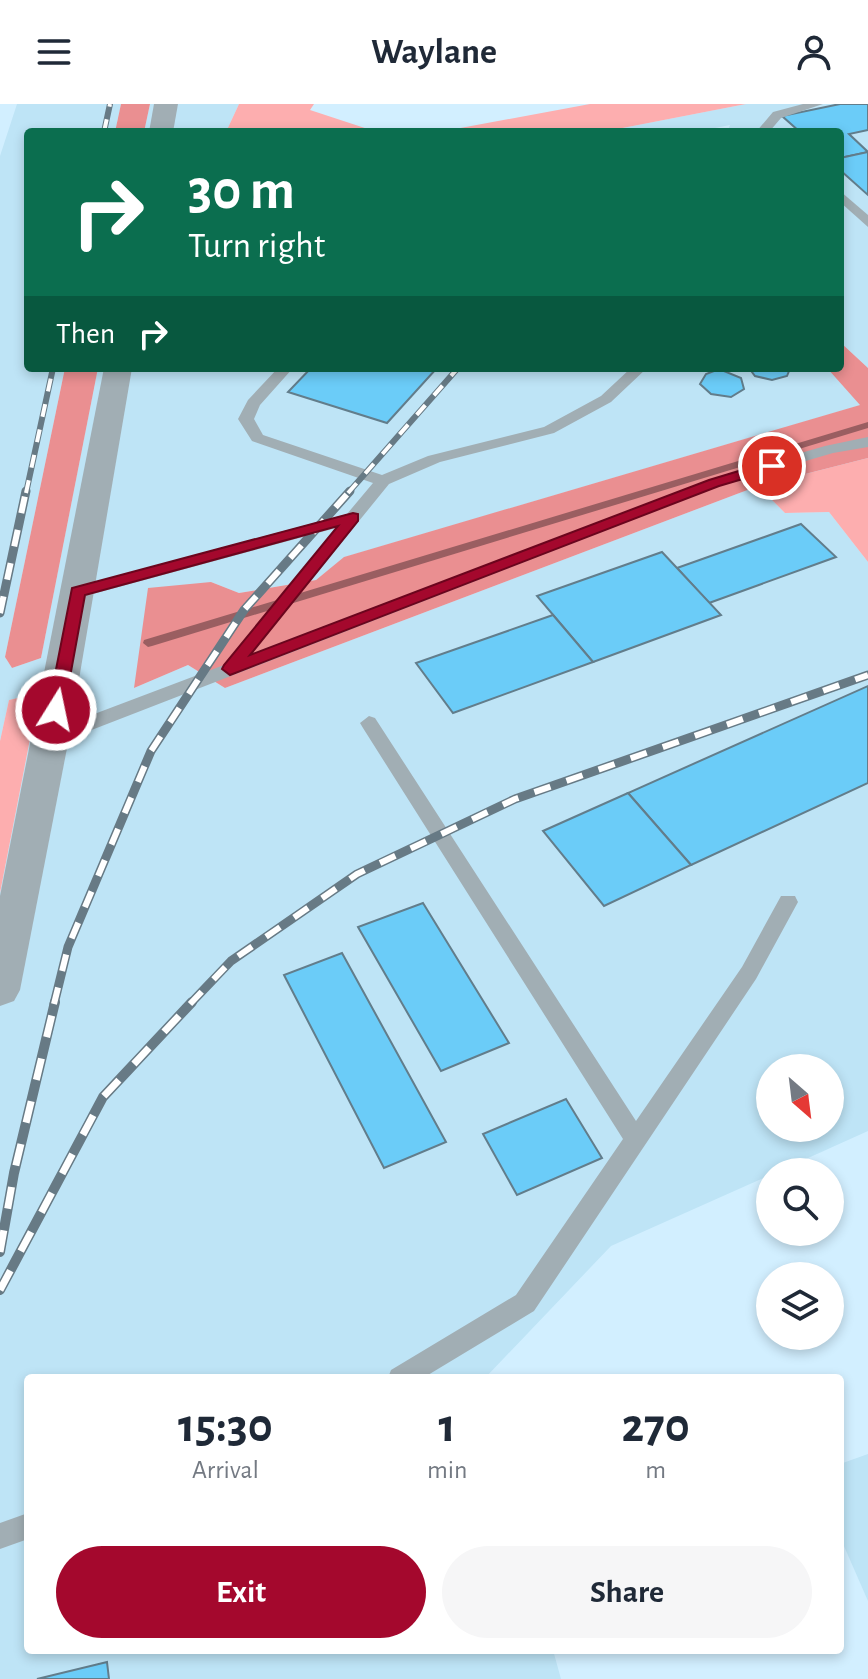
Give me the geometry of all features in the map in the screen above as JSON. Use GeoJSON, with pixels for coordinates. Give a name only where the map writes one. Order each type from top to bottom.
{"type":"FeatureCollection","features":[{"type":"Feature","properties":{"kind":"street"},"geometry":{"type":"LineString","coordinates":[[162,128],[166,104]]}},
{"type":"Feature","properties":{"kind":"street"},"geometry":{"type":"LineString","coordinates":[[0,990],[51,738],[117,372]]}},
{"type":"Feature","properties":{"kind":"lane"},"geometry":{"type":"LineString","coordinates":[[766,128],[777,115],[817,104]]}},
{"type":"Feature","properties":{"kind":"lane"},"geometry":{"type":"LineString","coordinates":[[844,199],[868,223]]}},
{"type":"Feature","properties":{"kind":"lane"},"geometry":{"type":"LineString","coordinates":[[282,372],[253,403],[246,419],[257,438],[383,481]]}},
{"type":"Feature","properties":{"kind":"lane"},"geometry":{"type":"LineString","coordinates":[[230,669],[383,481],[434,459],[549,430],[606,399],[636,372]]}},
{"type":"Feature","properties":{"kind":"lane"},"geometry":{"type":"LineString","coordinates":[[51,738],[714,483],[831,449],[868,442]]}},
{"type":"Feature","properties":{"kind":"lane"},"geometry":{"type":"LineString","coordinates":[[78,592],[353,518]]}},
{"type":"Feature","properties":{"kind":"lane"},"geometry":{"type":"LineString","coordinates":[[369,723],[636,1140]]}},
{"type":"Feature","properties":{"kind":"lane"},"geometry":{"type":"LineString","coordinates":[[407,1374],[525,1303],[749,973],[788,902]]}},
{"type":"Feature","properties":{"kind":"lane"},"geometry":{"type":"LineString","coordinates":[[0,1536],[24,1527]]}},
{"type":"Feature","properties":{"kind":"shaded area"},"geometry":{"type":"Polygon","coordinates":[[[17,104],[121,104],[116,128],[24,128],[24,372],[64,372],[5,657],[12,668],[41,658],[97,372],[831,372],[861,405],[345,557],[316,580],[239,593],[211,582],[134,688],[188,665],[225,688],[758,486],[785,513],[829,512],[868,562],[868,1131],[844,1142],[844,1054],[756,1054],[756,1142],[844,1142],[808,1158],[756,1158],[756,1181],[611,1246],[489,1374],[24,1374],[24,1654],[554,1654],[561,1679],[0,1679],[0,893],[39,693],[9,700],[0,741],[0,156],[17,104]]]}},
{"type":"Feature","properties":{"kind":"shaded area"},"geometry":{"type":"Polygon","coordinates":[[[121,104],[150,104],[145,128],[116,128],[121,104]]]}},
{"type":"Feature","properties":{"kind":"shaded area"},"geometry":{"type":"Polygon","coordinates":[[[150,104],[239,104],[228,128],[145,128],[150,104]]]}},
{"type":"Feature","properties":{"kind":"shaded area"},"geometry":{"type":"Polygon","coordinates":[[[239,104],[314,104],[310,110],[365,128],[228,128],[239,104]]]}},
{"type":"Feature","properties":{"kind":"shaded area"},"geometry":{"type":"Polygon","coordinates":[[[590,104],[746,104],[623,128],[461,128],[590,104]]]}},
{"type":"Feature","properties":{"kind":"shaded area"},"geometry":{"type":"Polygon","coordinates":[[[746,104],[868,104],[868,368],[844,346],[844,128],[729,128],[730,125],[715,128],[623,128],[746,104]]]}},
{"type":"Feature","properties":{"kind":"shaded area"},"geometry":{"type":"Polygon","coordinates":[[[844,346],[868,368],[868,458],[758,486],[225,688],[188,665],[134,688],[148,588],[211,582],[239,593],[316,580],[344,557],[860,405],[831,372],[844,372],[844,346]]]}},
{"type":"Feature","properties":{"kind":"shaded area"},"geometry":{"type":"Polygon","coordinates":[[[64,372],[97,372],[41,658],[12,668],[5,657],[64,372]]]}},
{"type":"Feature","properties":{"kind":"shaded area"},"geometry":{"type":"Polygon","coordinates":[[[868,458],[868,562],[829,512],[785,513],[758,486],[868,458]]]}},
{"type":"Feature","properties":{"kind":"shaded area"},"geometry":{"type":"Polygon","coordinates":[[[39,693],[0,893],[0,741],[9,700],[39,693]]]}},
{"type":"Feature","properties":{"kind":"shaded area"},"geometry":{"type":"Polygon","coordinates":[[[868,1454],[868,1601],[844,1546],[844,1463],[868,1454]]]}},
{"type":"Feature","properties":{"kind":"building"},"geometry":{"type":"Polygon","coordinates":[[[840,104],[868,104],[868,130],[849,134],[868,152],[844,157],[844,128],[796,128],[782,116],[840,104]]]}},
{"type":"Feature","properties":{"kind":"building"},"geometry":{"type":"Polygon","coordinates":[[[868,152],[868,195],[844,174],[844,157],[868,152]]]}},
{"type":"Feature","properties":{"kind":"building"},"geometry":{"type":"Polygon","coordinates":[[[307,372],[433,372],[387,423],[288,392],[307,372]]]}},
{"type":"Feature","properties":{"kind":"building"},"geometry":{"type":"Polygon","coordinates":[[[726,372],[741,378],[744,389],[731,397],[711,394],[700,384],[706,374],[726,372]]]}},
{"type":"Feature","properties":{"kind":"building"},"geometry":{"type":"Polygon","coordinates":[[[752,372],[789,372],[787,376],[772,380],[755,376],[752,372]]]}},
{"type":"Feature","properties":{"kind":"building"},"geometry":{"type":"Polygon","coordinates":[[[801,524],[836,557],[709,603],[677,568],[801,524]]]}},
{"type":"Feature","properties":{"kind":"building"},"geometry":{"type":"Polygon","coordinates":[[[662,552],[721,615],[593,662],[537,596],[662,552]]]}},
{"type":"Feature","properties":{"kind":"building"},"geometry":{"type":"Polygon","coordinates":[[[553,615],[593,662],[453,713],[416,663],[553,615]]]}},
{"type":"Feature","properties":{"kind":"building"},"geometry":{"type":"Polygon","coordinates":[[[868,686],[868,783],[691,865],[628,793],[868,686]]]}},
{"type":"Feature","properties":{"kind":"building"},"geometry":{"type":"Polygon","coordinates":[[[628,793],[691,865],[604,906],[543,831],[628,793]]]}},
{"type":"Feature","properties":{"kind":"building"},"geometry":{"type":"Polygon","coordinates":[[[423,903],[509,1043],[441,1071],[358,927],[423,903]]]}},
{"type":"Feature","properties":{"kind":"building"},"geometry":{"type":"Polygon","coordinates":[[[342,953],[446,1142],[384,1168],[284,975],[342,953]]]}},
{"type":"Feature","properties":{"kind":"building"},"geometry":{"type":"Polygon","coordinates":[[[566,1099],[602,1158],[517,1195],[483,1134],[566,1099]]]}},
{"type":"Feature","properties":{"kind":"building"},"geometry":{"type":"Polygon","coordinates":[[[107,1662],[109,1679],[37,1679],[107,1662]]]}},
{"type":"Feature","properties":{"kind":"waterway"},"geometry":{"type":"LineString","coordinates":[[148,643],[868,425]]}},
{"type":"Feature","properties":{"kind":"railway"},"geometry":{"type":"LineString","coordinates":[[105,128],[110,104]]}},
{"type":"Feature","properties":{"kind":"railway"},"geometry":{"type":"LineString","coordinates":[[26,493],[52,372]]}},
{"type":"Feature","properties":{"kind":"railway"},"geometry":{"type":"LineString","coordinates":[[348,493],[454,372]]}},
{"type":"Feature","properties":{"kind":"railway"},"geometry":{"type":"LineString","coordinates":[[0,613],[26,491]]}},
{"type":"Feature","properties":{"kind":"railway"},"geometry":{"type":"LineString","coordinates":[[54,1004],[68,947],[151,751],[244,610],[350,491]]}},
{"type":"Feature","properties":{"kind":"railway"},"geometry":{"type":"LineString","coordinates":[[190,1004],[231,961],[357,874],[515,799],[868,675]]}},
{"type":"Feature","properties":{"kind":"railway"},"geometry":{"type":"LineString","coordinates":[[0,1252],[14,1173],[55,1002]]}},
{"type":"Feature","properties":{"kind":"railway"},"geometry":{"type":"LineString","coordinates":[[0,1290],[103,1097],[192,1002]]}},
{"type":"Feature","properties":{"kind":"route"},"geometry":{"type":"LineString","coordinates":[[56,710],[78,592],[353,518],[230,669],[714,483],[772,466]]}}]}
